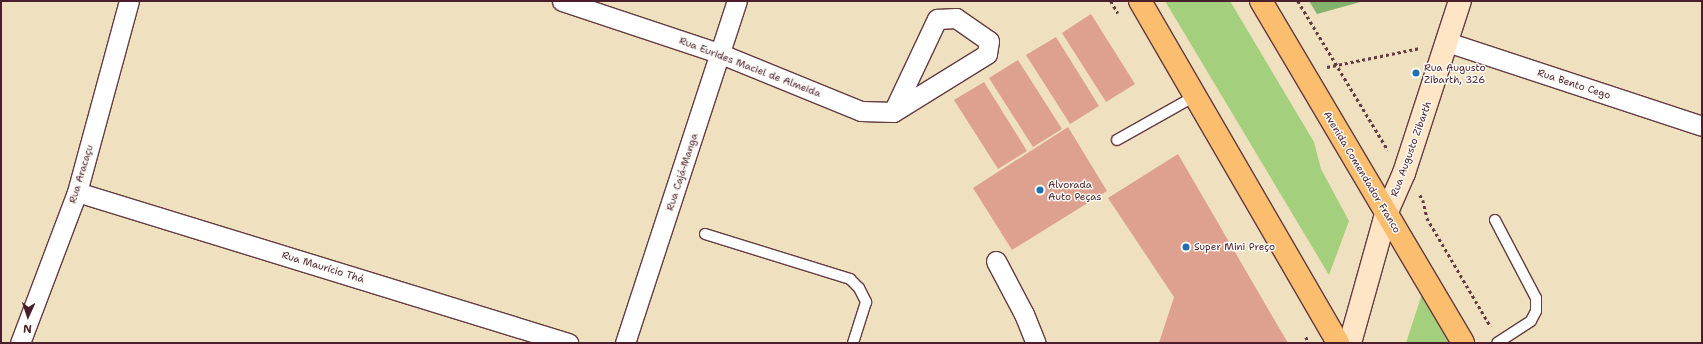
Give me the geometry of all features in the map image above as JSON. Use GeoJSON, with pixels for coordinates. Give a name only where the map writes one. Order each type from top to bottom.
{"type":"FeatureCollection","features":[{"type":"Feature","properties":{"kind":"highway"},"geometry":{"type":"LineString","coordinates":[[1140,1],[1338,343]]}},
{"type":"Feature","properties":{"kind":"highway","name":"Avenida Comendador Franco"},"geometry":{"type":"LineString","coordinates":[[1260,1],[1463,343]]}},
{"type":"Feature","properties":{"kind":"main road","name":"Rua Augusto Zibarth"},"geometry":{"type":"LineString","coordinates":[[1350,343],[1386,214],[1404,173],[1460,1]]}},
{"type":"Feature","properties":{"kind":"street","name":"Rua Aracaçu"},"geometry":{"type":"LineString","coordinates":[[20,343],[77,192],[130,1]]}},
{"type":"Feature","properties":{"kind":"street","name":"Rua Eurides Maciel de Almeida"},"geometry":{"type":"LineString","coordinates":[[562,1],[721,54],[861,111],[893,112]]}},
{"type":"Feature","properties":{"kind":"street","name":"Rua Cajá-Manga"},"geometry":{"type":"LineString","coordinates":[[625,343],[721,54],[737,1]]}},
{"type":"Feature","properties":{"kind":"street"},"geometry":{"type":"LineString","coordinates":[[956,18],[989,41],[987,54],[893,112],[936,19],[956,18]]}},
{"type":"Feature","properties":{"kind":"street","name":"Rua Bento Cego"},"geometry":{"type":"LineString","coordinates":[[1447,42],[1702,126]]}},
{"type":"Feature","properties":{"kind":"street","name":"Rua Maurício Thá"},"geometry":{"type":"LineString","coordinates":[[77,192],[568,343]]}},
{"type":"Feature","properties":{"kind":"street"},"geometry":{"type":"LineString","coordinates":[[996,261],[1024,314],[1036,343]]}},
{"type":"Feature","properties":{"kind":"lane"},"geometry":{"type":"LineString","coordinates":[[1117,140],[1195,96]]}},
{"type":"Feature","properties":{"kind":"lane"},"geometry":{"type":"LineString","coordinates":[[1495,220],[1536,298],[1536,311],[1531,321],[1498,342]]}},
{"type":"Feature","properties":{"kind":"lane"},"geometry":{"type":"LineString","coordinates":[[705,234],[850,279],[859,288],[866,302],[853,343]]}},
{"type":"Feature","properties":{"kind":"path"},"geometry":{"type":"LineString","coordinates":[[1298,1],[1386,148]]}},
{"type":"Feature","properties":{"kind":"path"},"geometry":{"type":"LineString","coordinates":[[1303,73],[1447,42]]}},
{"type":"Feature","properties":{"kind":"path"},"geometry":{"type":"LineString","coordinates":[[1423,200],[1427,218],[1498,342]]}},
{"type":"Feature","properties":{"kind":"green space"},"geometry":{"type":"Polygon","coordinates":[[[1165,1],[1230,1],[1314,142],[1321,169],[1349,221],[1329,275],[1165,1]]]}},
{"type":"Feature","properties":{"kind":"green space"},"geometry":{"type":"Polygon","coordinates":[[[1309,1],[1364,1],[1317,14],[1309,1]]]}},
{"type":"Feature","properties":{"kind":"green space"},"geometry":{"type":"Polygon","coordinates":[[[1422,294],[1449,343],[1406,343],[1422,294]]]}},
{"type":"Feature","properties":{"kind":"building"},"geometry":{"type":"Polygon","coordinates":[[[1091,14],[1135,84],[1106,102],[1062,33],[1091,14]]]}},
{"type":"Feature","properties":{"kind":"building"},"geometry":{"type":"Polygon","coordinates":[[[1056,37],[1099,106],[1070,124],[1026,55],[1056,37]]]}},
{"type":"Feature","properties":{"kind":"building"},"geometry":{"type":"Polygon","coordinates":[[[1018,60],[1062,129],[1033,147],[989,78],[1018,60]]]}},
{"type":"Feature","properties":{"kind":"building"},"geometry":{"type":"Polygon","coordinates":[[[984,82],[1027,151],[998,169],[954,100],[984,82]]]}},
{"type":"Feature","properties":{"kind":"building","name":"Alvorada Auto Peças"},"geometry":{"type":"Polygon","coordinates":[[[1068,127],[1107,191],[1012,250],[973,188],[1068,127]]]}},
{"type":"Feature","properties":{"kind":"building","name":"Super Mini Preço"},"geometry":{"type":"Polygon","coordinates":[[[1178,154],[1288,343],[1159,343],[1174,297],[1108,198],[1178,154]]]}},
{"type":"Feature","properties":{"kind":"place","name":"Rua Augusto Zibarth, 326"},"geometry":{"type":"Point","coordinates":[1416,73]}},
{"type":"Feature","properties":{"kind":"place","name":"Alvorada Auto Peças"},"geometry":{"type":"Point","coordinates":[1040,190]}},
{"type":"Feature","properties":{"kind":"place","name":"Super Mini Preço"},"geometry":{"type":"Point","coordinates":[1186,247]}}]}
